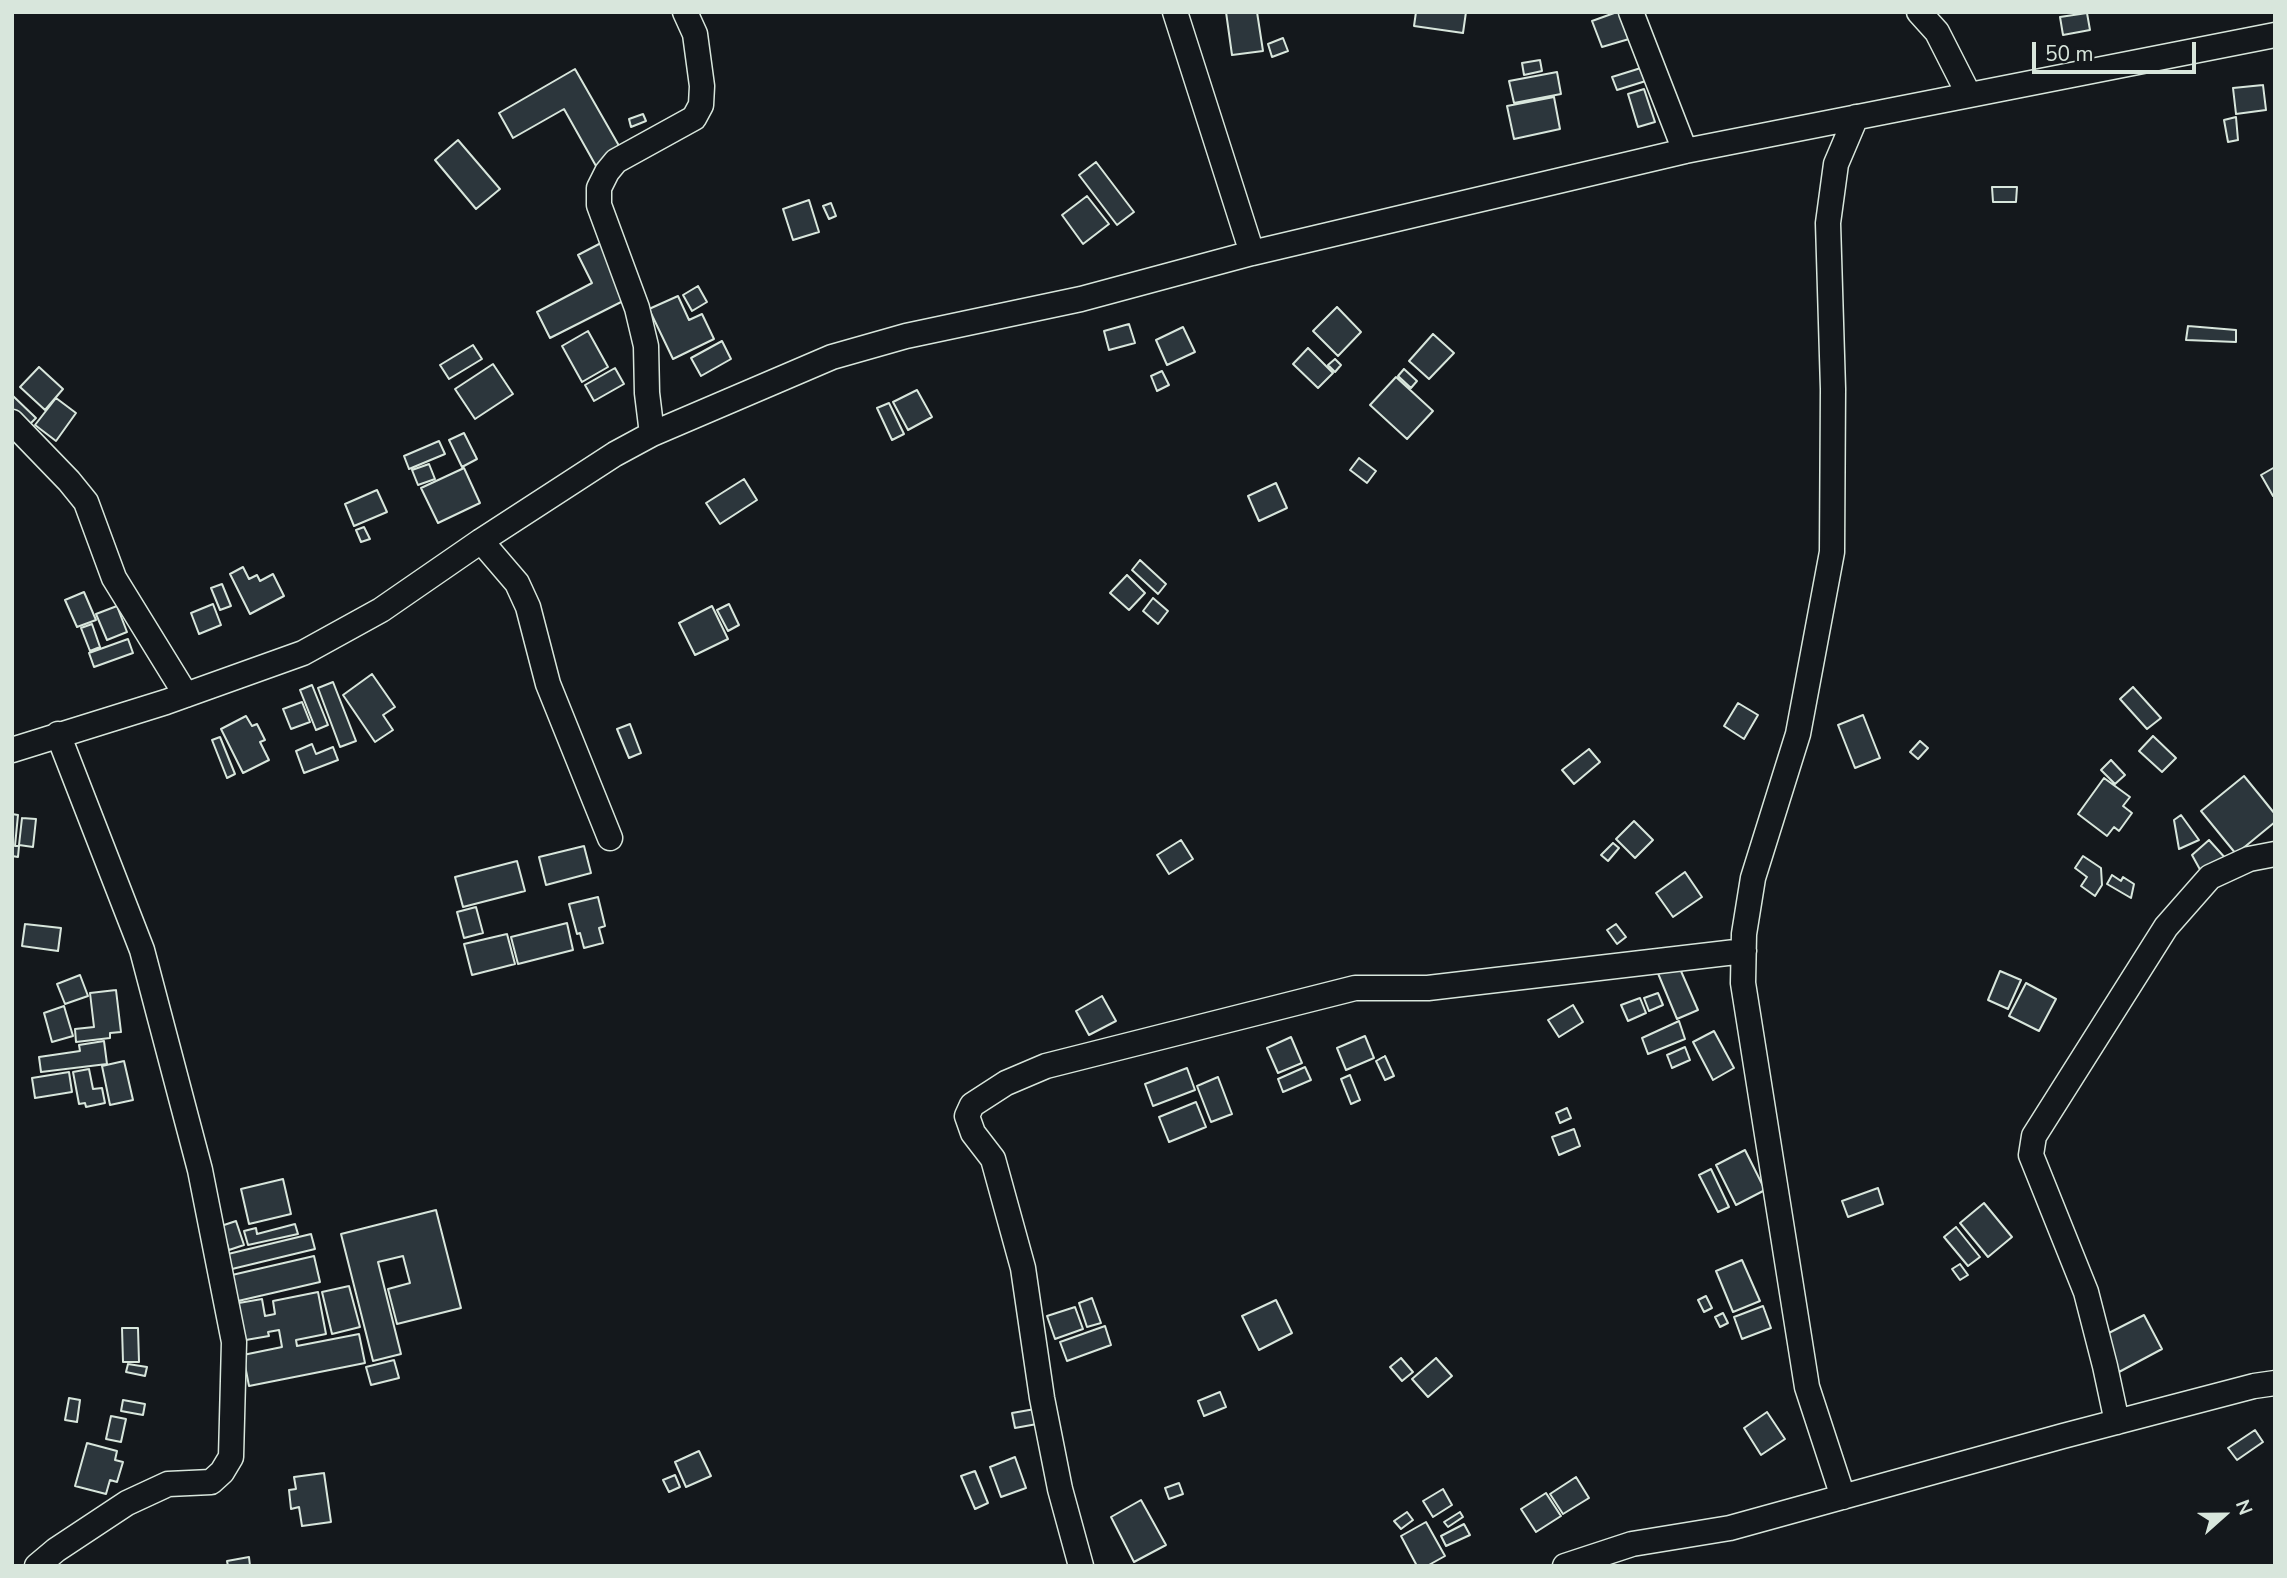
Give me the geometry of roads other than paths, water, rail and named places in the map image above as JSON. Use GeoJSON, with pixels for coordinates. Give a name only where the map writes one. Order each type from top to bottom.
{"type":"FeatureCollection","features":[{"type":"Feature","properties":{"kind":"street"},"geometry":{"type":"LineString","coordinates":[[652,434],[647,393],[646,346],[638,308],[599,205],[599,188],[607,172],[617,161],[694,118],[701,105],[702,86],[695,34],[685,12]]}},
{"type":"Feature","properties":{"kind":"street"},"geometry":{"type":"LineString","coordinates":[[1175,12],[1252,253]]}},
{"type":"Feature","properties":{"kind":"street"},"geometry":{"type":"LineString","coordinates":[[1632,12],[1685,151]]}},
{"type":"Feature","properties":{"kind":"street"},"geometry":{"type":"LineString","coordinates":[[1919,12],[1937,32],[1969,95]]}},
{"type":"Feature","properties":{"kind":"street"},"geometry":{"type":"LineString","coordinates":[[12,750],[186,695],[303,653],[381,610],[615,454],[652,434],[832,357],[906,336],[1081,299],[1252,253],[1685,151],[2275,35]]}},
{"type":"Feature","properties":{"kind":"street"},"geometry":{"type":"LineString","coordinates":[[1843,1496],[1807,1387],[1745,996],[1744,934],[1754,878],[1798,734],[1832,552],[1833,388],[1828,223],[1836,164],[1856,117]]}},
{"type":"Feature","properties":{"kind":"street"},"geometry":{"type":"LineString","coordinates":[[12,422],[86,502],[114,578],[186,695]]}},
{"type":"Feature","properties":{"kind":"street"},"geometry":{"type":"LineString","coordinates":[[481,541],[517,583],[528,607],[548,684],[610,838]]}},
{"type":"Feature","properties":{"kind":"street"},"geometry":{"type":"LineString","coordinates":[[37,1566],[56,1550],[127,1503],[168,1483],[211,1482],[222,1472],[231,1457],[234,1342],[200,1170],[142,950],[58,734]]}},
{"type":"Feature","properties":{"kind":"street"},"geometry":{"type":"LineString","coordinates":[[2117,1422],[2085,1292],[2031,1155],[2034,1136],[2166,927],[2210,877],[2249,859],[2275,853]]}},
{"type":"Feature","properties":{"kind":"street"},"geometry":{"type":"LineString","coordinates":[[1081,1566],[1060,1489],[1042,1398],[1023,1268],[993,1159],[973,1133],[967,1116],[972,1105],[1006,1083],[1046,1066],[1355,988],[1428,988],[1744,951]]}},
{"type":"Feature","properties":{"kind":"street"},"geometry":{"type":"LineString","coordinates":[[1565,1566],[1632,1544],[1730,1528],[2117,1422],[2254,1386],[2275,1383]]}}]}
